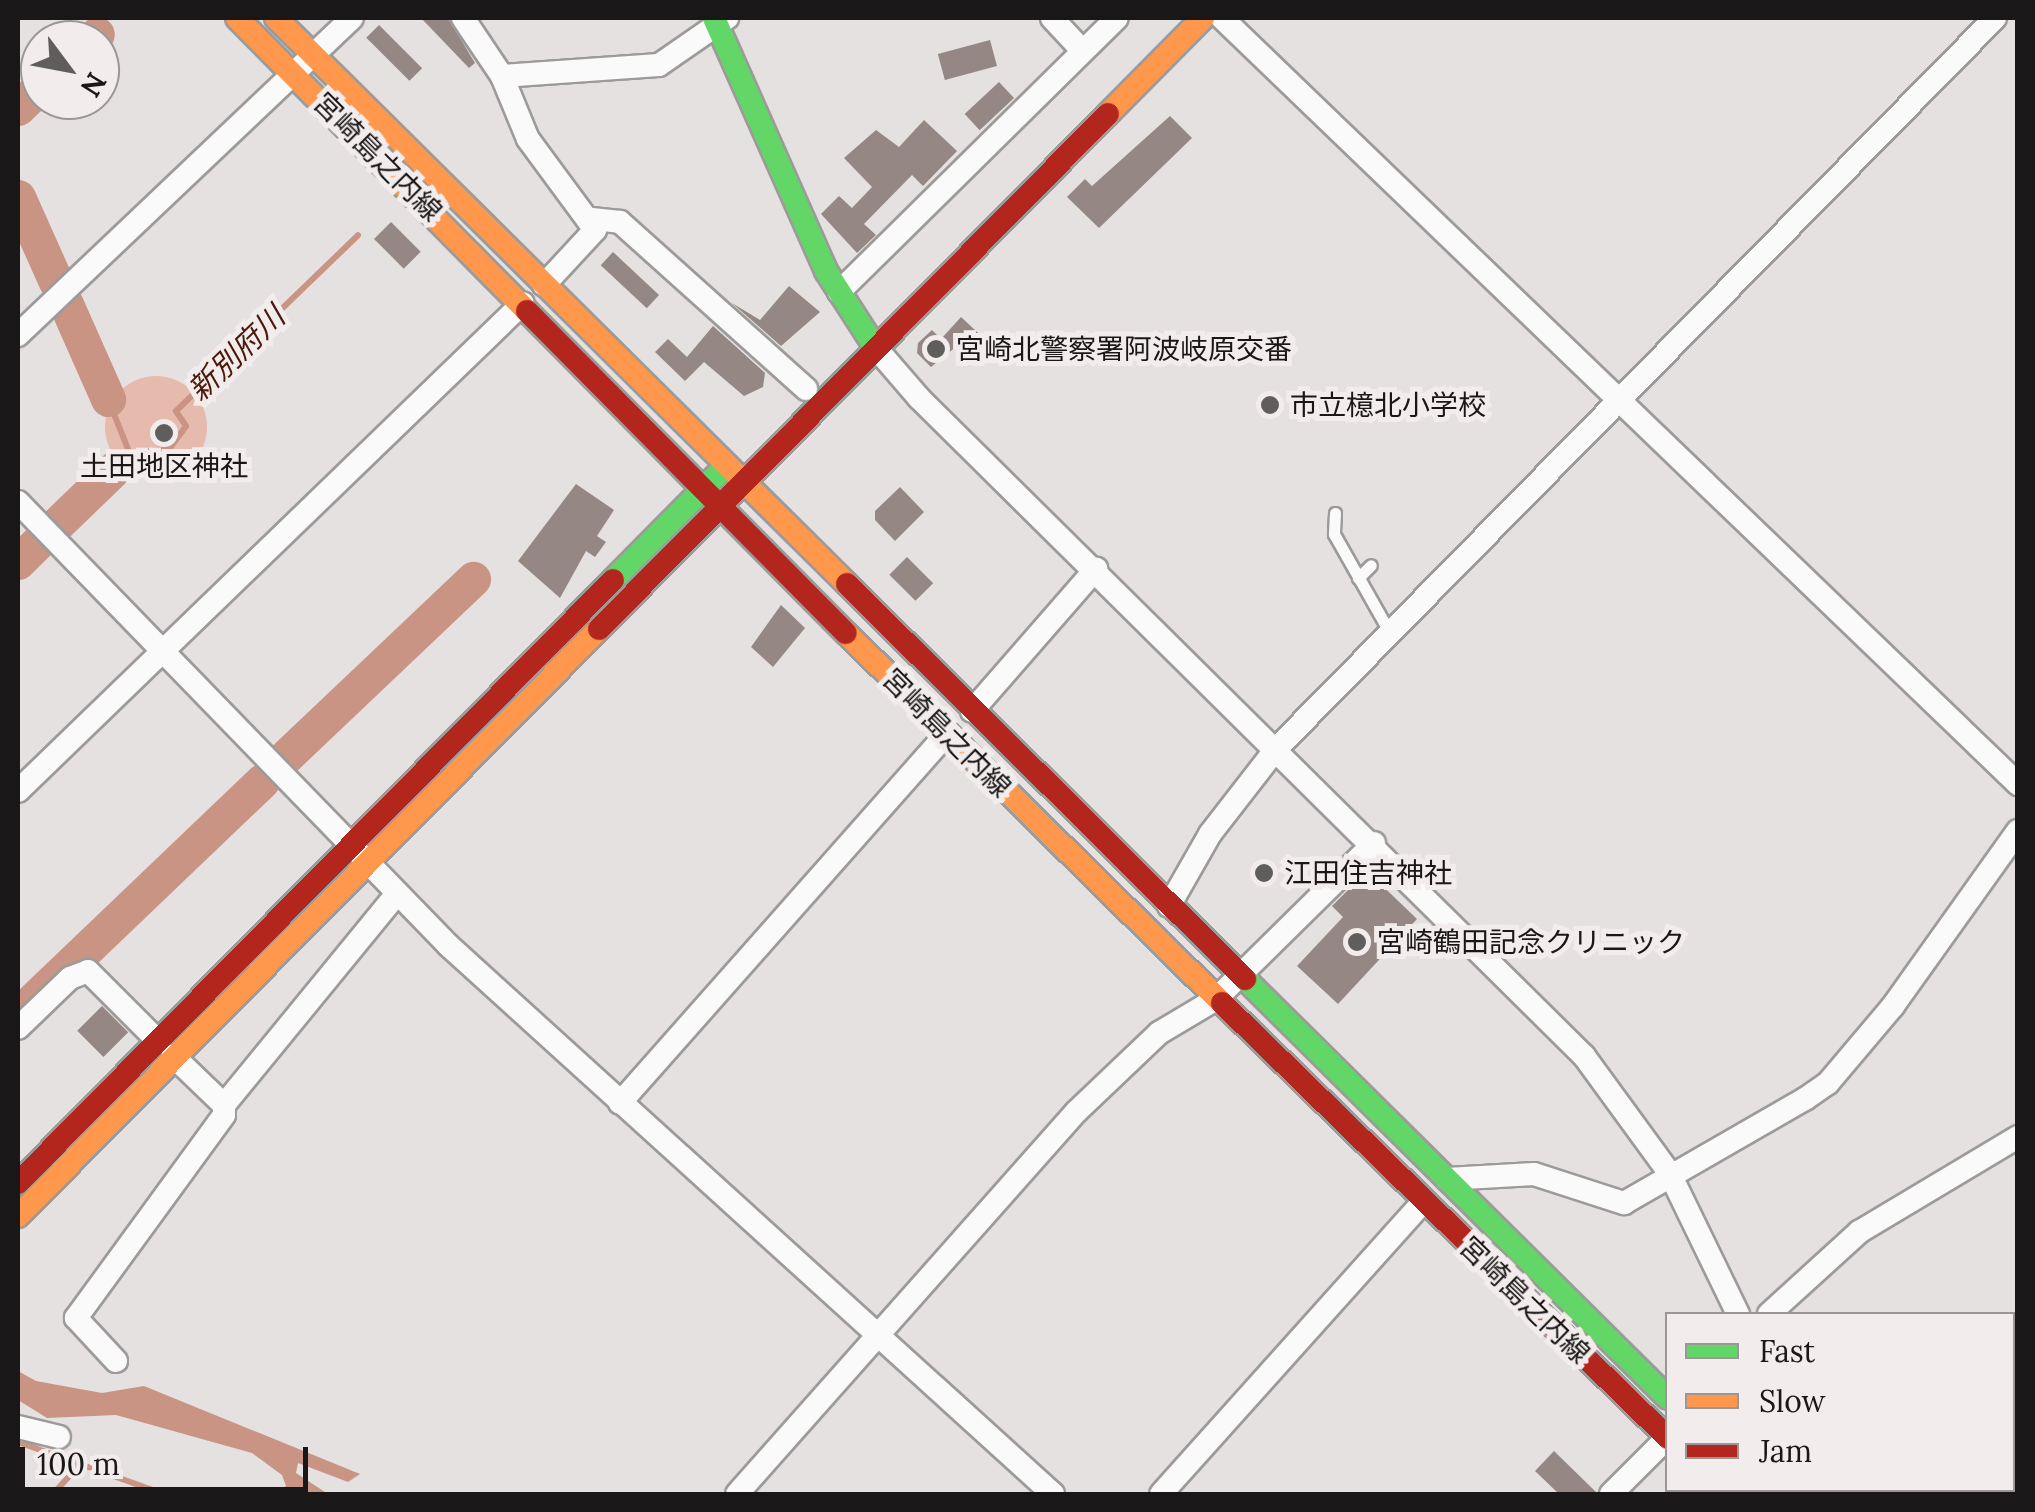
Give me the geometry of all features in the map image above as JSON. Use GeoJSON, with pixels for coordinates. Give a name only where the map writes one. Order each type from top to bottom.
{"type":"FeatureCollection","features":[{"type":"Feature","properties":{"kind":"main road","name":"宮崎島之内線"},"geometry":{"type":"LineString","coordinates":[[237,18],[713,494],[946,734],[1665,1436]]}},
{"type":"Feature","properties":{"kind":"main road","name":"宮崎島之内線"},"geometry":{"type":"LineString","coordinates":[[276,18],[1665,1395]]}},
{"type":"Feature","properties":{"kind":"main road"},"geometry":{"type":"LineString","coordinates":[[18,1183],[165,1048],[732,474],[1201,18]]}},
{"type":"Feature","properties":{"kind":"main road"},"geometry":{"type":"LineString","coordinates":[[719,20],[839,292],[871,339]]}},
{"type":"Feature","properties":{"kind":"main road"},"geometry":{"type":"LineString","coordinates":[[732,474],[806,389],[871,339]]}},
{"type":"Feature","properties":{"kind":"main road"},"geometry":{"type":"LineString","coordinates":[[18,1216],[165,1048]]}},
{"type":"Feature","properties":{"kind":"street"},"geometry":{"type":"LineString","coordinates":[[18,335],[352,18]]}},
{"type":"Feature","properties":{"kind":"street"},"geometry":{"type":"LineString","coordinates":[[464,18],[502,76],[528,139],[592,219],[590,237],[544,285]]}},
{"type":"Feature","properties":{"kind":"street"},"geometry":{"type":"LineString","coordinates":[[1052,18],[1080,48]]}},
{"type":"Feature","properties":{"kind":"street"},"geometry":{"type":"LineString","coordinates":[[839,292],[1080,48],[1117,18]]}},
{"type":"Feature","properties":{"kind":"street"},"geometry":{"type":"LineString","coordinates":[[1222,18],[1622,398],[2018,784]]}},
{"type":"Feature","properties":{"kind":"street"},"geometry":{"type":"LineString","coordinates":[[1169,906],[1210,834],[1276,749],[1995,18]]}},
{"type":"Feature","properties":{"kind":"street"},"geometry":{"type":"LineString","coordinates":[[502,76],[659,65],[719,20]]}},
{"type":"Feature","properties":{"kind":"street"},"geometry":{"type":"LineString","coordinates":[[592,219],[620,222],[806,389]]}},
{"type":"Feature","properties":{"kind":"street"},"geometry":{"type":"LineString","coordinates":[[18,790],[523,303]]}},
{"type":"Feature","properties":{"kind":"street"},"geometry":{"type":"LineString","coordinates":[[871,339],[1584,1056],[1670,1174],[1737,1312]]}},
{"type":"Feature","properties":{"kind":"street"},"geometry":{"type":"LineString","coordinates":[[18,502],[396,896],[1053,1494]]}},
{"type":"Feature","properties":{"kind":"street"},"geometry":{"type":"LineString","coordinates":[[972,711],[1096,569]]}},
{"type":"Feature","properties":{"kind":"street"},"geometry":{"type":"LineString","coordinates":[[620,1103],[946,734]]}},
{"type":"Feature","properties":{"kind":"street"},"geometry":{"type":"LineString","coordinates":[[1447,1179],[1534,1174],[1624,1203],[1828,1083],[1948,934],[2018,831]]}},
{"type":"Feature","properties":{"kind":"street"},"geometry":{"type":"LineString","coordinates":[[737,1494],[881,1337],[1076,1112],[1159,1033],[1216,1000],[1374,843]]}},
{"type":"Feature","properties":{"kind":"street"},"geometry":{"type":"LineString","coordinates":[[116,1362],[76,1318],[224,1115],[224,1105],[396,896]]}},
{"type":"Feature","properties":{"kind":"street"},"geometry":{"type":"LineString","coordinates":[[18,1028],[78,971],[88,971],[224,1105]]}},
{"type":"Feature","properties":{"kind":"street"},"geometry":{"type":"LineString","coordinates":[[1771,1312],[1859,1232],[2018,1137]]}},
{"type":"Feature","properties":{"kind":"street"},"geometry":{"type":"LineString","coordinates":[[1160,1494],[1424,1201]]}},
{"type":"Feature","properties":{"kind":"street"},"geometry":{"type":"LineString","coordinates":[[18,1427],[59,1437]]}},
{"type":"Feature","properties":{"kind":"street"},"geometry":{"type":"LineString","coordinates":[[1611,1494],[1665,1440]]}},
{"type":"Feature","properties":{"kind":"lane"},"geometry":{"type":"LineString","coordinates":[[1336,514],[1334,534],[1390,633]]}},
{"type":"Feature","properties":{"kind":"lane"},"geometry":{"type":"LineString","coordinates":[[1358,578],[1372,565]]}},
{"type":"Feature","properties":{"kind":"shaded area"},"geometry":{"type":"Polygon","coordinates":[[[156,376],[176,379],[199,398],[207,427],[204,447],[185,470],[156,478],[136,475],[113,456],[105,427],[108,407],[127,384],[156,376]]]}},
{"type":"Feature","properties":{"kind":"shaded area"},"geometry":{"type":"Polygon","coordinates":[[[18,1371],[36,1381],[102,1393],[144,1386],[360,1474],[348,1482],[298,1463],[296,1473],[328,1494],[276,1494],[286,1486],[282,1475],[252,1453],[116,1415],[47,1418],[18,1400],[18,1371]]]}},
{"type":"Feature","properties":{"kind":"building"},"geometry":{"type":"Polygon","coordinates":[[[421,18],[448,18],[475,63],[469,68],[421,18]]]}},
{"type":"Feature","properties":{"kind":"building"},"geometry":{"type":"Polygon","coordinates":[[[379,25],[422,68],[409,81],[366,38],[379,25]]]}},
{"type":"Feature","properties":{"kind":"building"},"geometry":{"type":"Polygon","coordinates":[[[990,40],[997,66],[945,80],[938,54],[990,40]]]}},
{"type":"Feature","properties":{"kind":"building"},"geometry":{"type":"Polygon","coordinates":[[[999,82],[1014,98],[980,130],[965,114],[999,82]]]}},
{"type":"Feature","properties":{"kind":"building"},"geometry":{"type":"Polygon","coordinates":[[[1170,116],[1192,138],[1099,228],[1067,197],[1085,179],[1092,186],[1170,116]]]}},
{"type":"Feature","properties":{"kind":"building"},"geometry":{"type":"Polygon","coordinates":[[[924,120],[957,151],[923,186],[912,175],[864,224],[876,235],[857,253],[821,214],[839,196],[852,208],[872,187],[844,158],[876,130],[899,147],[924,120]]]}},
{"type":"Feature","properties":{"kind":"building"},"geometry":{"type":"Polygon","coordinates":[[[391,222],[421,252],[404,269],[374,239],[391,222]]]}},
{"type":"Feature","properties":{"kind":"building"},"geometry":{"type":"Polygon","coordinates":[[[613,252],[659,295],[647,308],[601,265],[613,252]]]}},
{"type":"Feature","properties":{"kind":"building"},"geometry":{"type":"Polygon","coordinates":[[[789,286],[820,312],[781,346],[732,303],[760,320],[789,286]]]}},
{"type":"Feature","properties":{"kind":"building"},"geometry":{"type":"Polygon","coordinates":[[[961,317],[991,345],[974,362],[957,346],[931,367],[917,353],[918,343],[932,330],[941,339],[961,317]]]}},
{"type":"Feature","properties":{"kind":"building"},"geometry":{"type":"Polygon","coordinates":[[[713,326],[765,373],[763,387],[744,396],[704,362],[685,381],[655,352],[668,339],[687,357],[713,326]]]}},
{"type":"Feature","properties":{"kind":"building"},"geometry":{"type":"Polygon","coordinates":[[[576,484],[614,510],[597,536],[606,542],[595,557],[586,551],[560,598],[518,561],[576,484]]]}},
{"type":"Feature","properties":{"kind":"building"},"geometry":{"type":"Polygon","coordinates":[[[900,487],[924,512],[895,541],[875,520],[875,511],[900,487]]]}},
{"type":"Feature","properties":{"kind":"building"},"geometry":{"type":"Polygon","coordinates":[[[907,557],[933,583],[915,601],[889,575],[907,557]]]}},
{"type":"Feature","properties":{"kind":"building"},"geometry":{"type":"Polygon","coordinates":[[[781,605],[805,628],[773,667],[751,647],[781,605]]]}},
{"type":"Feature","properties":{"kind":"building","name":"宮崎鶴田記念クリニック"},"geometry":{"type":"Polygon","coordinates":[[[1367,871],[1417,919],[1338,1004],[1297,966],[1343,917],[1332,906],[1367,871]]]}},
{"type":"Feature","properties":{"kind":"building"},"geometry":{"type":"Polygon","coordinates":[[[102,1006],[128,1032],[103,1057],[77,1031],[102,1006]]]}},
{"type":"Feature","properties":{"kind":"building"},"geometry":{"type":"Polygon","coordinates":[[[1554,1451],[1596,1494],[1559,1494],[1535,1471],[1554,1451]]]}},
{"type":"Feature","properties":{"kind":"waterway","name":"新別府川"},"geometry":{"type":"LineString","coordinates":[[18,197],[56,282]]}},
{"type":"Feature","properties":{"kind":"waterway","name":"新別府川"},"geometry":{"type":"LineString","coordinates":[[130,454],[170,448],[186,426],[176,411],[358,235]]}},
{"type":"Feature","properties":{"kind":"waterway","name":"新別府川"},"geometry":{"type":"LineString","coordinates":[[66,304],[108,399]]}},
{"type":"Feature","properties":{"kind":"waterway","name":"新別府川"},"geometry":{"type":"LineString","coordinates":[[108,399],[130,454],[116,467]]}},
{"type":"Feature","properties":{"kind":"waterway","name":"新別府川"},"geometry":{"type":"LineString","coordinates":[[55,526],[116,467]]}},
{"type":"Feature","properties":{"kind":"waterway","name":"新別府川"},"geometry":{"type":"LineString","coordinates":[[18,562],[39,541]]}},
{"type":"Feature","properties":{"kind":"waterway","name":"新別府川"},"geometry":{"type":"LineString","coordinates":[[278,764],[473,579]]}},
{"type":"Feature","properties":{"kind":"waterway","name":"新別府川"},"geometry":{"type":"LineString","coordinates":[[33,1000],[262,781]]}},
{"type":"Feature","properties":{"kind":"waterway","name":"新別府川"},"geometry":{"type":"LineString","coordinates":[[18,1442],[164,1494]]}},
{"type":"Feature","properties":{"kind":"waterway","name":"新別府川"},"geometry":{"type":"LineString","coordinates":[[53,1494],[82,1462]]}},
{"type":"Feature","properties":{"kind":"traffic: fast"},"geometry":{"type":"LineString","coordinates":[[714,18],[826,271],[875,347]]}},
{"type":"Feature","properties":{"kind":"traffic: fast"},"geometry":{"type":"LineString","coordinates":[[613,580],[718,474]]}},
{"type":"Feature","properties":{"kind":"traffic: fast"},"geometry":{"type":"LineString","coordinates":[[1245,979],[1665,1395]]}},
{"type":"Feature","properties":{"kind":"traffic: slow"},"geometry":{"type":"LineString","coordinates":[[237,18],[527,311]]}},
{"type":"Feature","properties":{"kind":"traffic: slow"},"geometry":{"type":"LineString","coordinates":[[276,18],[847,584]]}},
{"type":"Feature","properties":{"kind":"traffic: slow"},"geometry":{"type":"LineString","coordinates":[[1108,114],[1203,18]]}},
{"type":"Feature","properties":{"kind":"traffic: slow"},"geometry":{"type":"LineString","coordinates":[[18,1216],[599,629]]}},
{"type":"Feature","properties":{"kind":"traffic: slow"},"geometry":{"type":"LineString","coordinates":[[846,633],[1222,1003]]}},
{"type":"Feature","properties":{"kind":"traffic: jam"},"geometry":{"type":"LineString","coordinates":[[599,629],[1108,114]]}},
{"type":"Feature","properties":{"kind":"traffic: jam"},"geometry":{"type":"LineString","coordinates":[[527,311],[846,633]]}},
{"type":"Feature","properties":{"kind":"traffic: jam"},"geometry":{"type":"LineString","coordinates":[[18,1183],[613,580]]}},
{"type":"Feature","properties":{"kind":"traffic: jam"},"geometry":{"type":"LineString","coordinates":[[847,584],[1245,979]]}},
{"type":"Feature","properties":{"kind":"traffic: jam"},"geometry":{"type":"LineString","coordinates":[[1222,1003],[1665,1435]]}},
{"type":"Feature","properties":{"kind":"place","name":"宮崎北警察署阿波岐原交番"},"geometry":{"type":"Point","coordinates":[936,349]}},
{"type":"Feature","properties":{"kind":"place","name":"市立檍北小学校"},"geometry":{"type":"Point","coordinates":[1270,405]}},
{"type":"Feature","properties":{"kind":"place","name":"土田地区神社"},"geometry":{"type":"Point","coordinates":[164,433]}},
{"type":"Feature","properties":{"kind":"place","name":"江田住吉神社"},"geometry":{"type":"Point","coordinates":[1264,873]}},
{"type":"Feature","properties":{"kind":"place","name":"宮崎鶴田記念クリニック"},"geometry":{"type":"Point","coordinates":[1357,942]}}]}
